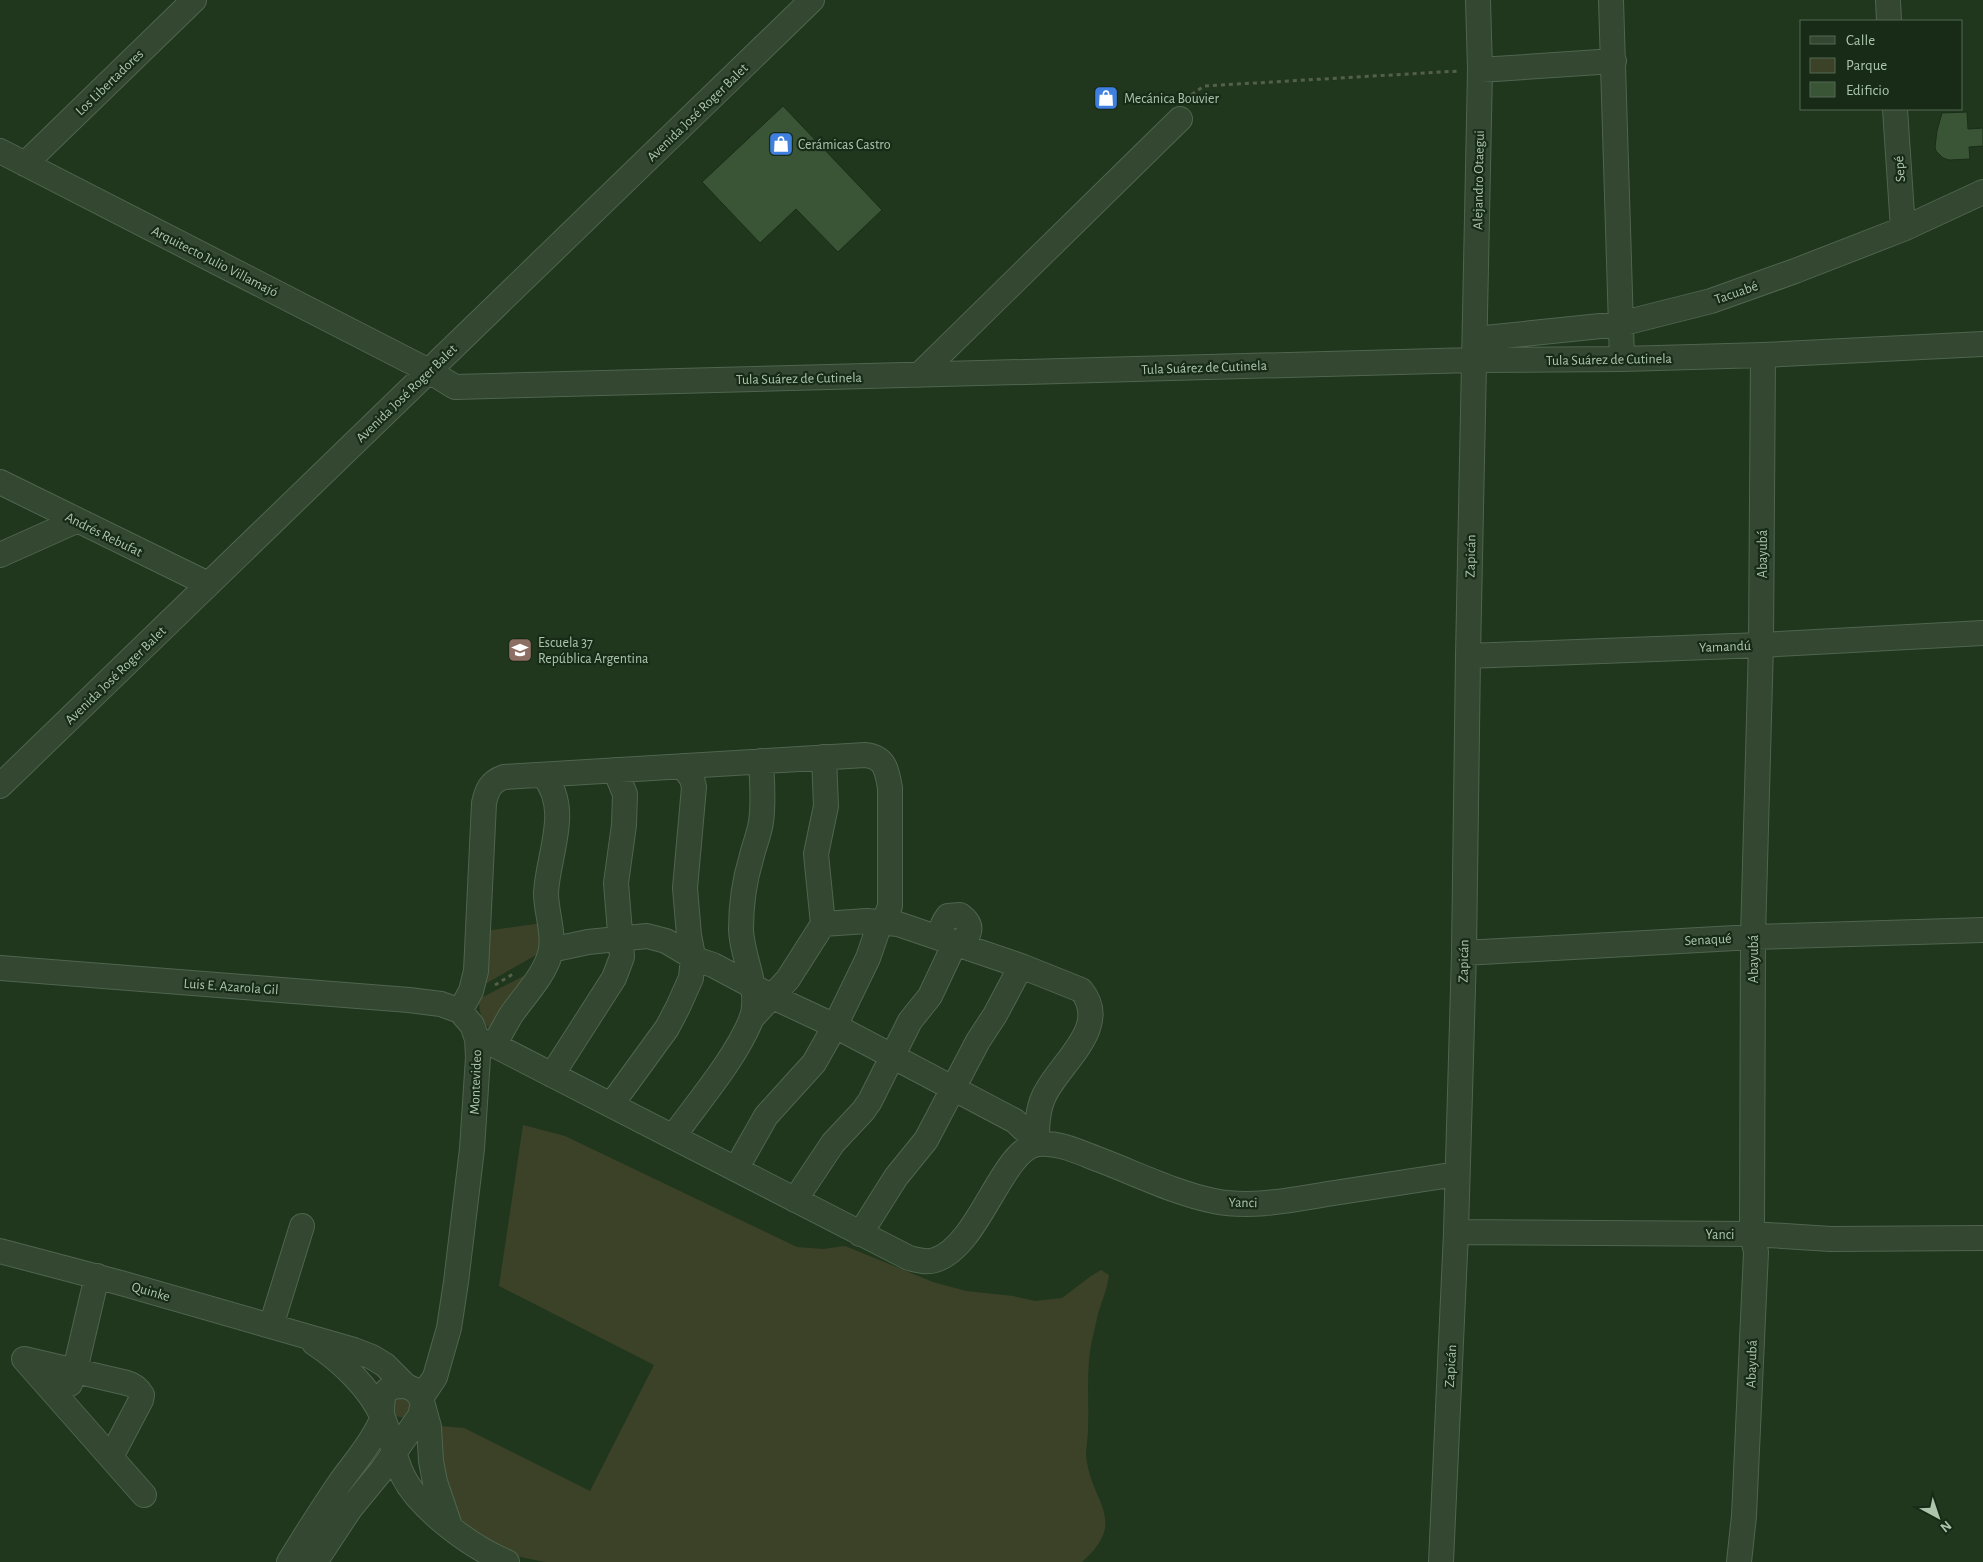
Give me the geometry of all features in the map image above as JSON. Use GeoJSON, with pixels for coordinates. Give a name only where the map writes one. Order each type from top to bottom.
{"type":"FeatureCollection","features":[{"type":"Feature","properties":{"kind":"street","name":"Los Libertadores"},"geometry":{"type":"LineString","coordinates":[[25,164],[194,0]]}},
{"type":"Feature","properties":{"kind":"street","name":"Avenida José Roger Balet"},"geometry":{"type":"LineString","coordinates":[[0,786],[812,0]]}},
{"type":"Feature","properties":{"kind":"street","name":"Alejandro Otaegui"},"geometry":{"type":"LineString","coordinates":[[1474,349],[1480,70],[1478,0]]}},
{"type":"Feature","properties":{"kind":"street"},"geometry":{"type":"LineString","coordinates":[[1612,0],[1622,359]]}},
{"type":"Feature","properties":{"kind":"street"},"geometry":{"type":"LineString","coordinates":[[1888,0],[1889,20]]}},
{"type":"Feature","properties":{"kind":"street"},"geometry":{"type":"LineString","coordinates":[[1480,70],[1614,61]]}},
{"type":"Feature","properties":{"kind":"street","name":"Sepé"},"geometry":{"type":"LineString","coordinates":[[1895,110],[1903,229]]}},
{"type":"Feature","properties":{"kind":"street"},"geometry":{"type":"LineString","coordinates":[[919,375],[1180,119]]}},
{"type":"Feature","properties":{"kind":"street","name":"Arquitecto Julio Villamajó"},"geometry":{"type":"LineString","coordinates":[[0,152],[429,372]]}},
{"type":"Feature","properties":{"kind":"street","name":"Tacuabé"},"geometry":{"type":"LineString","coordinates":[[1474,349],[1620,324],[1711,301],[1903,229],[1983,192]]}},
{"type":"Feature","properties":{"kind":"street","name":"Tula Suárez de Cutinela"},"geometry":{"type":"LineString","coordinates":[[429,372],[455,387],[919,375],[1474,349],[1622,359],[1763,355],[1983,344]]}},
{"type":"Feature","properties":{"kind":"street","name":"Zapicán"},"geometry":{"type":"LineString","coordinates":[[1440,1562],[1456,1232],[1464,953],[1474,349]]}},
{"type":"Feature","properties":{"kind":"street","name":"Abayubá"},"geometry":{"type":"LineString","coordinates":[[1739,1562],[1744,1516],[1756,1252],[1752,1234],[1753,937],[1761,644],[1763,355]]}},
{"type":"Feature","properties":{"kind":"street","name":"Andrés Rebufat"},"geometry":{"type":"LineString","coordinates":[[0,482],[208,584]]}},
{"type":"Feature","properties":{"kind":"street"},"geometry":{"type":"LineString","coordinates":[[0,555],[76,520]]}},
{"type":"Feature","properties":{"kind":"street","name":"Yamandú"},"geometry":{"type":"LineString","coordinates":[[1468,656],[1983,633]]}},
{"type":"Feature","properties":{"kind":"street"},"geometry":{"type":"LineString","coordinates":[[460,1011],[470,992],[476,971],[484,803],[490,785],[504,777],[824,757],[872,756],[878,758],[886,769],[890,788],[890,906],[868,958],[835,1026],[807,1072],[766,1116],[736,1169]]}},
{"type":"Feature","properties":{"kind":"street"},"geometry":{"type":"LineString","coordinates":[[673,1137],[734,1051],[751,1019],[762,992],[788,979],[823,924],[816,854],[826,806],[824,757]]}},
{"type":"Feature","properties":{"kind":"street"},"geometry":{"type":"LineString","coordinates":[[762,761],[761,821],[746,877],[741,915],[744,956],[762,992]]}},
{"type":"Feature","properties":{"kind":"street"},"geometry":{"type":"LineString","coordinates":[[611,1105],[667,1028],[691,978],[693,956],[688,935],[685,888],[694,787],[692,779],[683,766]]}},
{"type":"Feature","properties":{"kind":"street"},"geometry":{"type":"LineString","coordinates":[[552,1075],[614,978],[622,957],[616,877],[624,825],[625,794],[615,770]]}},
{"type":"Feature","properties":{"kind":"street"},"geometry":{"type":"LineString","coordinates":[[543,775],[551,784],[558,812],[546,893],[551,944],[550,954],[542,970],[510,1016],[485,1042],[860,1234],[921,1262],[935,1260],[945,1255],[967,1234],[1018,1157],[1028,1148],[1037,1144]]}},
{"type":"Feature","properties":{"kind":"street"},"geometry":{"type":"LineString","coordinates":[[823,924],[855,921],[898,924],[1021,966],[1081,990],[1088,998],[1091,1007],[1089,1029],[1044,1096],[1039,1110],[1037,1144]]}},
{"type":"Feature","properties":{"kind":"street","name":"Senaqué"},"geometry":{"type":"LineString","coordinates":[[1464,953],[1753,937],[1983,930]]}},
{"type":"Feature","properties":{"kind":"street"},"geometry":{"type":"LineString","coordinates":[[560,948],[574,944],[621,938],[657,937],[762,992],[835,1026],[955,1088],[1015,1121],[1037,1144]]}},
{"type":"Feature","properties":{"kind":"street"},"geometry":{"type":"LineString","coordinates":[[796,1200],[833,1143],[863,1111],[910,1021],[930,996],[950,941]]}},
{"type":"Feature","properties":{"kind":"street"},"geometry":{"type":"LineString","coordinates":[[860,1234],[896,1177],[926,1140],[978,1041],[1021,966]]}},
{"type":"Feature","properties":{"kind":"street","name":"Luis E. Azarola Gil"},"geometry":{"type":"LineString","coordinates":[[0,968],[409,1000],[441,1004],[460,1011]]}},
{"type":"Feature","properties":{"kind":"street","name":"Montevideo"},"geometry":{"type":"LineString","coordinates":[[315,1562],[350,1509],[394,1452],[416,1404],[435,1377],[441,1360],[456,1282],[472,1149],[478,1057],[485,1042],[460,1011]]}},
{"type":"Feature","properties":{"kind":"street","name":"Yanci"},"geometry":{"type":"LineString","coordinates":[[1037,1144],[1067,1147],[1184,1192],[1214,1201],[1247,1205],[1305,1198],[1457,1174]]}},
{"type":"Feature","properties":{"kind":"street"},"geometry":{"type":"LineString","coordinates":[[271,1326],[302,1226]]}},
{"type":"Feature","properties":{"kind":"street","name":"Yanci"},"geometry":{"type":"LineString","coordinates":[[1456,1232],[1752,1234],[1831,1240],[1983,1238]]}},
{"type":"Feature","properties":{"kind":"street","name":"Quinke"},"geometry":{"type":"LineString","coordinates":[[0,1251],[97,1276],[300,1334],[372,1357],[394,1373],[416,1404],[429,1427],[431,1461],[435,1482],[450,1526]]}},
{"type":"Feature","properties":{"kind":"street"},"geometry":{"type":"LineString","coordinates":[[61,1402],[75,1370],[97,1276]]}},
{"type":"Feature","properties":{"kind":"street","name":"Quinke"},"geometry":{"type":"LineString","coordinates":[[300,1334],[330,1354],[361,1385],[382,1417],[404,1476],[428,1508],[465,1538],[492,1556],[507,1562]]}},
{"type":"Feature","properties":{"kind":"street"},"geometry":{"type":"LineString","coordinates":[[111,1457],[141,1400],[142,1395],[135,1386],[24,1359],[144,1495]]}},
{"type":"Feature","properties":{"kind":"street"},"geometry":{"type":"LineString","coordinates":[[288,1562],[331,1496],[367,1446],[382,1417],[381,1407],[383,1398],[388,1390],[397,1386],[416,1404],[400,1427],[394,1426],[382,1417]]}},
{"type":"Feature","properties":{"kind":"path"},"geometry":{"type":"LineString","coordinates":[[1180,119],[1184,100],[1204,86],[1480,70]]}},
{"type":"Feature","properties":{"kind":"path"},"geometry":{"type":"LineString","coordinates":[[489,988],[515,973]]}},
{"type":"Feature","properties":{"kind":"green space"},"geometry":{"type":"Polygon","coordinates":[[[543,923],[543,951],[480,987],[485,931],[543,923]]]}},
{"type":"Feature","properties":{"kind":"green space"},"geometry":{"type":"Polygon","coordinates":[[[535,970],[491,1030],[481,1016],[479,999],[535,970]]]}},
{"type":"Feature","properties":{"kind":"green space"},"geometry":{"type":"Polygon","coordinates":[[[523,1125],[565,1136],[797,1247],[823,1249],[845,1246],[933,1282],[966,1291],[1013,1296],[1035,1301],[1062,1298],[1101,1270],[1109,1275],[1093,1337],[1088,1369],[1086,1455],[1089,1472],[1104,1510],[1105,1522],[1103,1534],[1096,1547],[1082,1562],[545,1562],[506,1554],[473,1534],[459,1519],[441,1479],[439,1426],[464,1428],[590,1491],[654,1365],[499,1286],[523,1125]]]}},
{"type":"Feature","properties":{"kind":"green space"},"geometry":{"type":"Polygon","coordinates":[[[403,1394],[414,1405],[406,1418],[395,1416],[391,1412],[390,1402],[403,1394]]]}},
{"type":"Feature","properties":{"kind":"building","name":"Cerámicas Castro"},"geometry":{"type":"Polygon","coordinates":[[[783,106],[882,210],[838,252],[796,209],[760,243],[702,182],[783,106]]]}},
{"type":"Feature","properties":{"kind":"building"},"geometry":{"type":"Polygon","coordinates":[[[1967,112],[1968,129],[1983,128],[1983,146],[1969,147],[1970,159],[1949,160],[1943,158],[1936,151],[1935,147],[1942,113],[1967,112]]]}},
{"type":"Feature","properties":{"kind":"place","name":"Mecánica Bouvier"},"geometry":{"type":"Point","coordinates":[1106,98]}},
{"type":"Feature","properties":{"kind":"place","name":"Cerámicas Castro"},"geometry":{"type":"Point","coordinates":[781,144]}},
{"type":"Feature","properties":{"kind":"place","name":"Escuela 37 República Argentina"},"geometry":{"type":"Point","coordinates":[520,650]}}]}
